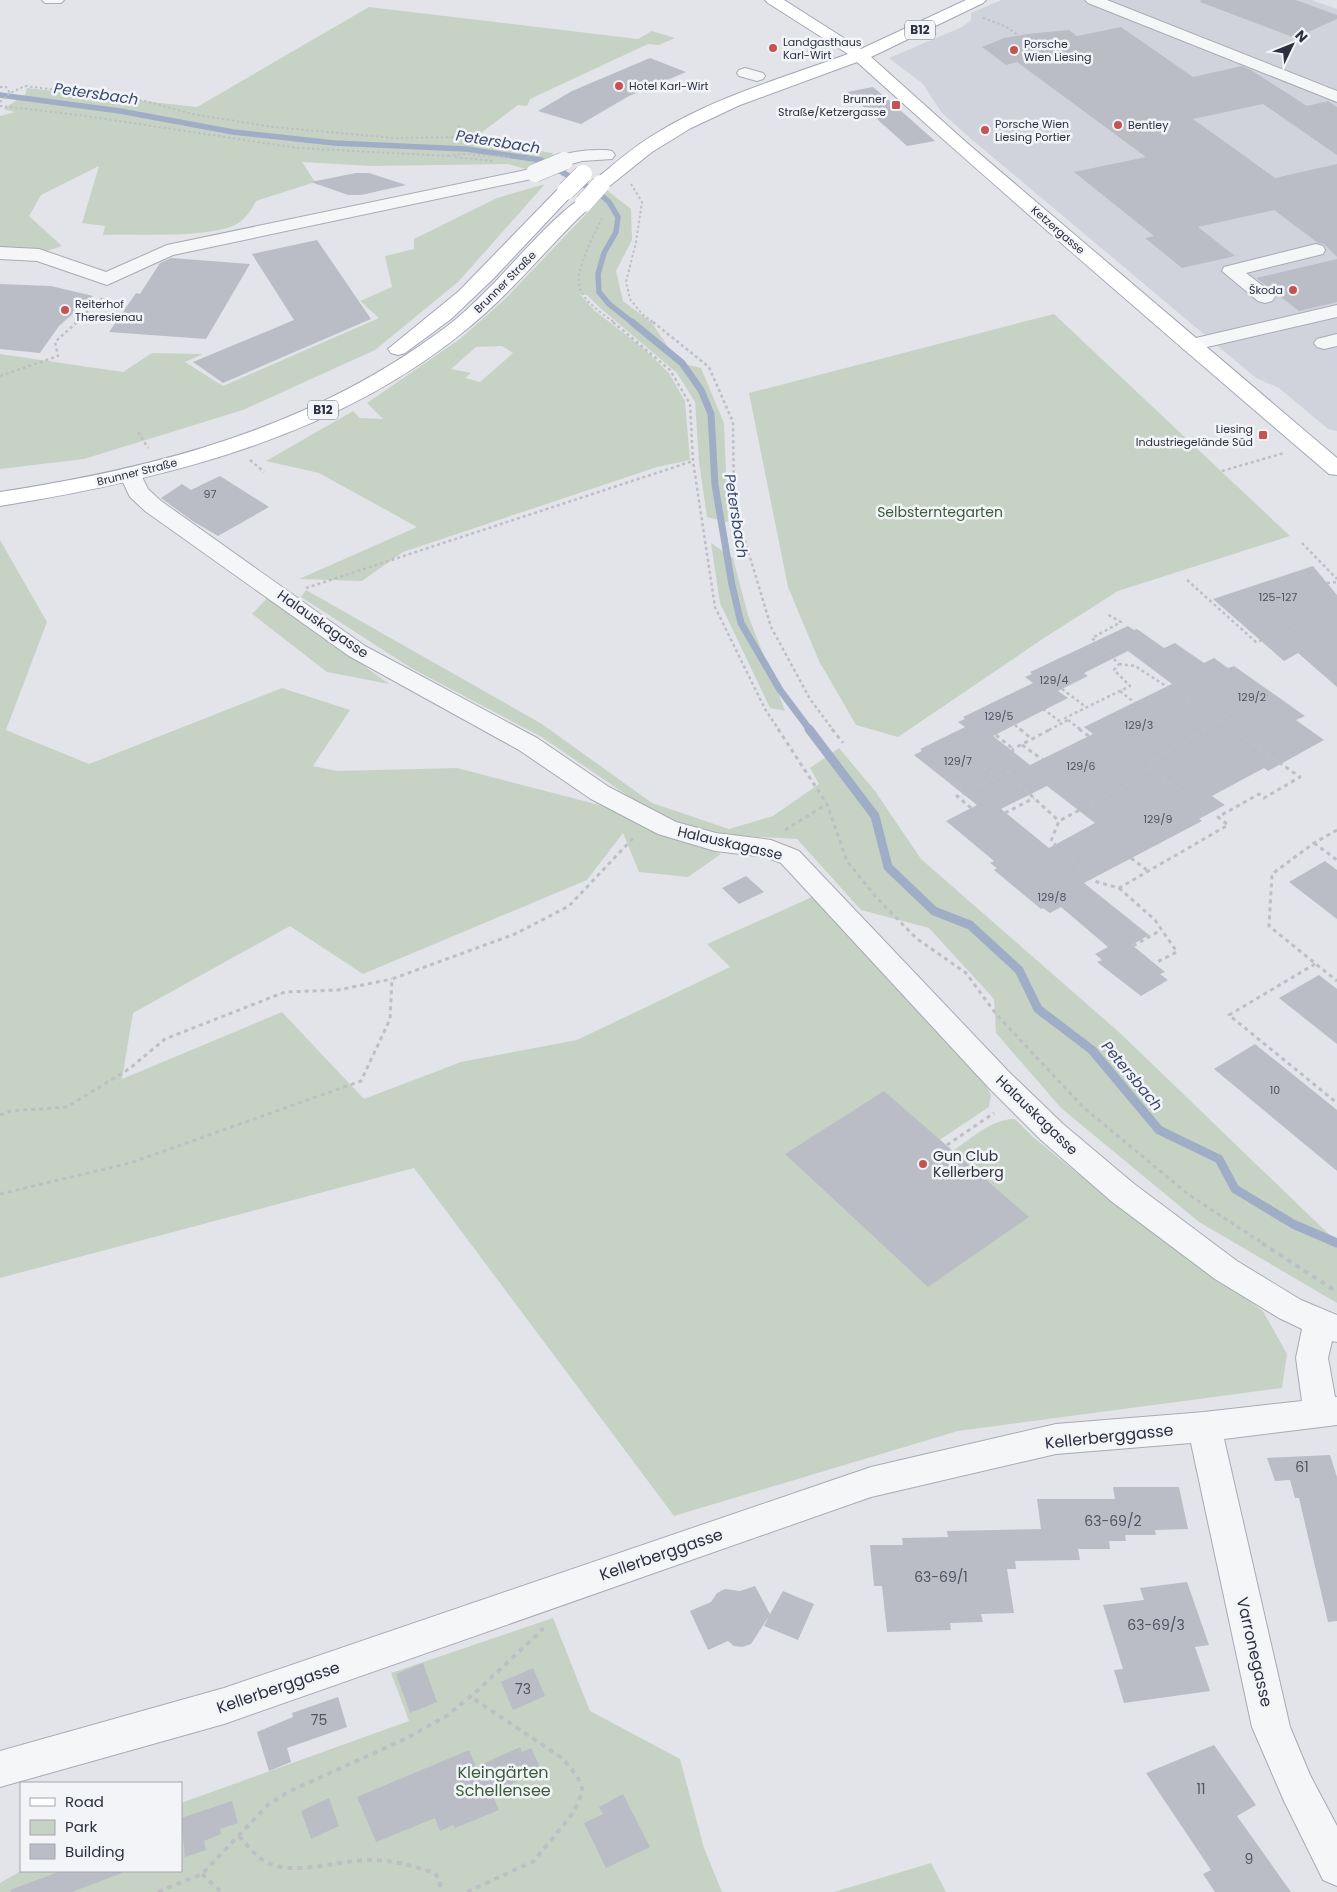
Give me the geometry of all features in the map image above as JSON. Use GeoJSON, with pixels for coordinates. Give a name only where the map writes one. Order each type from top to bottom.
{"type":"FeatureCollection","features":[{"type":"Feature","properties":{"kind":"main road","name":"Ketzergasse"},"geometry":{"type":"LineString","coordinates":[[773,0],[859,43],[961,147],[1190,345],[1332,460]]}},
{"type":"Feature","properties":{"kind":"main road","name":"Brunner Straße"},"geometry":{"type":"LineString","coordinates":[[0,499],[42,493],[130,474],[204,455],[261,436],[327,408],[379,382],[444,339],[481,308],[601,184],[621,166],[661,138],[726,105],[774,85],[859,43],[954,4],[978,0]]}},
{"type":"Feature","properties":{"kind":"main road","name":"Brunner Straße"},"geometry":{"type":"LineString","coordinates":[[670,114],[751,75],[859,43],[906,36],[954,4]]}},
{"type":"Feature","properties":{"kind":"main road","name":"Brunner Straße"},"geometry":{"type":"LineString","coordinates":[[0,482],[54,474],[189,443],[246,424],[333,387],[374,365],[412,340],[478,284],[583,174],[622,143]]}},
{"type":"Feature","properties":{"kind":"street"},"geometry":{"type":"LineString","coordinates":[[50,0],[56,0]]}},
{"type":"Feature","properties":{"kind":"street"},"geometry":{"type":"LineString","coordinates":[[1093,0],[1337,98]]}},
{"type":"Feature","properties":{"kind":"street"},"geometry":{"type":"LineString","coordinates":[[0,253],[39,255],[108,279],[168,251],[535,174],[573,158],[606,155]]}},
{"type":"Feature","properties":{"kind":"street"},"geometry":{"type":"LineString","coordinates":[[1265,297],[1230,271],[1316,250]]}},
{"type":"Feature","properties":{"kind":"street"},"geometry":{"type":"LineString","coordinates":[[1190,345],[1337,311]]}},
{"type":"Feature","properties":{"kind":"street","name":"Halauskagasse"},"geometry":{"type":"LineString","coordinates":[[130,474],[138,492],[148,502],[357,651],[528,744],[600,793],[667,828],[715,842],[771,849],[790,857],[999,1080],[1052,1132],[1122,1192],[1226,1270],[1290,1309],[1328,1325],[1312,1358],[1329,1412]]}},
{"type":"Feature","properties":{"kind":"street","name":"Kellerberggasse"},"geometry":{"type":"LineString","coordinates":[[0,1769],[224,1706],[871,1482],[1056,1438],[1204,1427],[1329,1412]]}},
{"type":"Feature","properties":{"kind":"street","name":"Varronegasse"},"geometry":{"type":"LineString","coordinates":[[1204,1427],[1271,1727],[1297,1788],[1337,1866]]}},
{"type":"Feature","properties":{"kind":"path"},"geometry":{"type":"LineString","coordinates":[[954,4],[1006,26],[1018,36]]}},
{"type":"Feature","properties":{"kind":"path"},"geometry":{"type":"LineString","coordinates":[[751,75],[808,51],[812,46]]}},
{"type":"Feature","properties":{"kind":"path"},"geometry":{"type":"LineString","coordinates":[[0,102],[10,93],[24,86],[145,101],[192,114],[282,128],[394,138],[475,137],[573,158]]}},
{"type":"Feature","properties":{"kind":"path"},"geometry":{"type":"LineString","coordinates":[[0,87],[6,87],[10,93]]}},
{"type":"Feature","properties":{"kind":"path"},"geometry":{"type":"LineString","coordinates":[[0,106],[79,115],[298,148],[448,156],[463,154],[515,158]]}},
{"type":"Feature","properties":{"kind":"path"},"geometry":{"type":"LineString","coordinates":[[458,126],[475,137]]}},
{"type":"Feature","properties":{"kind":"path"},"geometry":{"type":"LineString","coordinates":[[621,166],[642,202],[636,242],[626,282],[630,299],[642,314],[709,367],[733,422],[734,504],[771,626],[810,698],[843,743]]}},
{"type":"Feature","properties":{"kind":"path"},"geometry":{"type":"LineString","coordinates":[[603,210],[602,217],[580,267],[580,290],[592,305],[651,352],[670,370],[690,404],[693,461],[715,607],[765,709],[827,804],[847,861],[875,896],[916,938],[966,973],[996,1014],[1084,1108],[1189,1195],[1337,1292]]}},
{"type":"Feature","properties":{"kind":"path"},"geometry":{"type":"LineString","coordinates":[[0,376],[58,356],[55,342],[108,291],[108,279]]}},
{"type":"Feature","properties":{"kind":"path"},"geometry":{"type":"LineString","coordinates":[[138,432],[151,453]]}},
{"type":"Feature","properties":{"kind":"path"},"geometry":{"type":"LineString","coordinates":[[1222,471],[1287,452]]}},
{"type":"Feature","properties":{"kind":"path"},"geometry":{"type":"LineString","coordinates":[[276,592],[308,587],[693,461]]}},
{"type":"Feature","properties":{"kind":"path"},"geometry":{"type":"LineString","coordinates":[[1302,543],[1337,580],[1327,583]]}},
{"type":"Feature","properties":{"kind":"path"},"geometry":{"type":"LineString","coordinates":[[1187,580],[1256,642],[1337,615]]}},
{"type":"Feature","properties":{"kind":"path"},"geometry":{"type":"LineString","coordinates":[[1107,614],[1121,622],[1092,638],[1119,664],[1135,666],[1300,778],[1264,798],[1259,794],[1218,817],[1228,825],[1119,888]]}},
{"type":"Feature","properties":{"kind":"path"},"geometry":{"type":"LineString","coordinates":[[1090,737],[1065,718],[1130,686],[1114,670],[1119,664]]}},
{"type":"Feature","properties":{"kind":"path"},"geometry":{"type":"LineString","coordinates":[[1186,700],[1212,687]]}},
{"type":"Feature","properties":{"kind":"path"},"geometry":{"type":"LineString","coordinates":[[1062,689],[1086,707]]}},
{"type":"Feature","properties":{"kind":"path"},"geometry":{"type":"LineString","coordinates":[[1120,691],[1135,703]]}},
{"type":"Feature","properties":{"kind":"path"},"geometry":{"type":"LineString","coordinates":[[1044,709],[1062,723]]}},
{"type":"Feature","properties":{"kind":"path"},"geometry":{"type":"LineString","coordinates":[[1154,963],[1177,952],[1155,920],[1119,888],[1098,882],[1051,841],[1059,821],[1134,781],[1162,754],[1220,722],[1236,709]]}},
{"type":"Feature","properties":{"kind":"path"},"geometry":{"type":"LineString","coordinates":[[1013,749],[1068,720]]}},
{"type":"Feature","properties":{"kind":"path"},"geometry":{"type":"LineString","coordinates":[[1015,725],[1032,739]]}},
{"type":"Feature","properties":{"kind":"path"},"geometry":{"type":"LineString","coordinates":[[996,735],[1013,749]]}},
{"type":"Feature","properties":{"kind":"path"},"geometry":{"type":"LineString","coordinates":[[1022,745],[1043,760]]}},
{"type":"Feature","properties":{"kind":"path"},"geometry":{"type":"LineString","coordinates":[[1013,749],[1011,777],[1059,821]]}},
{"type":"Feature","properties":{"kind":"path"},"geometry":{"type":"LineString","coordinates":[[983,767],[996,777]]}},
{"type":"Feature","properties":{"kind":"path"},"geometry":{"type":"LineString","coordinates":[[1150,767],[1185,794]]}},
{"type":"Feature","properties":{"kind":"path"},"geometry":{"type":"LineString","coordinates":[[971,808],[957,796],[1010,771]]}},
{"type":"Feature","properties":{"kind":"path"},"geometry":{"type":"LineString","coordinates":[[953,782],[964,792]]}},
{"type":"Feature","properties":{"kind":"path"},"geometry":{"type":"LineString","coordinates":[[1005,813],[1034,798]]}},
{"type":"Feature","properties":{"kind":"path"},"geometry":{"type":"LineString","coordinates":[[761,848],[774,835],[792,828],[827,804]]}},
{"type":"Feature","properties":{"kind":"path"},"geometry":{"type":"LineString","coordinates":[[0,1115],[10,1111],[67,1107],[129,1069],[165,1039],[285,992],[338,990],[392,979],[516,934],[569,906],[634,837],[657,823]]}},
{"type":"Feature","properties":{"kind":"path"},"geometry":{"type":"LineString","coordinates":[[1337,830],[1314,843],[1272,874],[1269,926],[1337,981]]}},
{"type":"Feature","properties":{"kind":"path"},"geometry":{"type":"LineString","coordinates":[[1314,843],[1337,860]]}},
{"type":"Feature","properties":{"kind":"path"},"geometry":{"type":"LineString","coordinates":[[1131,858],[1148,871]]}},
{"type":"Feature","properties":{"kind":"path"},"geometry":{"type":"LineString","coordinates":[[1133,946],[1162,930]]}},
{"type":"Feature","properties":{"kind":"path"},"geometry":{"type":"LineString","coordinates":[[1315,964],[1229,1015],[1337,1103]]}},
{"type":"Feature","properties":{"kind":"path"},"geometry":{"type":"LineString","coordinates":[[0,1194],[130,1163],[361,1081],[390,1018],[392,979]]}},
{"type":"Feature","properties":{"kind":"path"},"geometry":{"type":"LineString","coordinates":[[947,1145],[996,1112]]}},
{"type":"Feature","properties":{"kind":"path"},"geometry":{"type":"LineString","coordinates":[[158,1892],[202,1874],[268,1805],[288,1792],[405,1739],[448,1715],[542,1630],[531,1599]]}},
{"type":"Feature","properties":{"kind":"path"},"geometry":{"type":"LineString","coordinates":[[466,1892],[534,1861],[573,1813],[583,1791],[577,1776],[562,1758],[471,1696]]}},
{"type":"Feature","properties":{"kind":"path"},"geometry":{"type":"LineString","coordinates":[[239,1836],[253,1852],[270,1864],[297,1867],[368,1859],[419,1868],[435,1873],[440,1881],[440,1892]]}},
{"type":"Feature","properties":{"kind":"path"},"geometry":{"type":"LineString","coordinates":[[202,1874],[221,1892]]}},
{"type":"Feature","properties":{"kind":"shaded area"},"geometry":{"type":"Polygon","coordinates":[[[1001,0],[1312,0],[1337,9],[1337,431],[1328,429],[1279,388],[1256,378],[969,137],[942,113],[923,84],[889,58],[962,27],[971,20],[971,13],[1001,0]]]}},
{"type":"Feature","properties":{"kind":"green space"},"geometry":{"type":"Polygon","coordinates":[[[369,7],[638,39],[652,31],[675,38],[659,45],[648,44],[530,99],[527,106],[518,105],[473,139],[552,153],[555,157],[526,169],[508,164],[372,166],[302,162],[315,182],[256,201],[247,215],[233,226],[220,230],[188,234],[103,235],[105,226],[82,223],[99,166],[41,195],[29,216],[62,246],[20,260],[0,259],[0,116],[15,112],[3,109],[25,95],[27,88],[197,107],[369,7]]]}},
{"type":"Feature","properties":{"kind":"green space"},"geometry":{"type":"Polygon","coordinates":[[[545,184],[458,282],[375,350],[243,410],[84,459],[0,469],[0,354],[123,372],[152,353],[203,354],[185,362],[223,386],[379,318],[360,301],[392,287],[385,256],[414,249],[414,239],[497,198],[545,184]]]}},
{"type":"Feature","properties":{"kind":"green space"},"geometry":{"type":"Polygon","coordinates":[[[608,191],[631,209],[632,240],[616,271],[623,301],[652,323],[679,363],[701,368],[724,423],[728,522],[707,517],[699,462],[695,402],[677,373],[587,295],[580,294],[594,310],[644,349],[669,373],[685,401],[690,460],[657,467],[403,552],[362,581],[299,579],[417,527],[319,473],[266,461],[353,411],[360,418],[383,419],[367,403],[460,339],[504,300],[608,191]],[[502,346],[476,347],[451,369],[471,373],[465,378],[480,382],[513,353],[502,346]]]}},
{"type":"Feature","properties":{"kind":"green space","name":"Selbsterntegarten"},"geometry":{"type":"Polygon","coordinates":[[[1054,314],[1290,536],[1118,591],[1044,638],[898,737],[856,725],[819,661],[788,587],[749,393],[1054,314]]]}},
{"type":"Feature","properties":{"kind":"green space"},"geometry":{"type":"Polygon","coordinates":[[[0,540],[47,622],[6,730],[89,764],[282,688],[350,710],[313,766],[337,771],[457,768],[607,807],[657,833],[721,854],[688,877],[639,872],[623,833],[587,880],[363,974],[290,926],[133,1013],[122,1079],[282,1012],[364,1099],[461,1062],[577,1040],[730,967],[707,944],[812,897],[983,1080],[991,1095],[989,1107],[938,1141],[951,1152],[990,1126],[998,1122],[1015,1119],[1033,1137],[1115,1204],[1263,1311],[1287,1354],[1282,1388],[958,1431],[674,1516],[414,1168],[0,1278],[0,540]]]}},
{"type":"Feature","properties":{"kind":"green space"},"geometry":{"type":"Polygon","coordinates":[[[711,543],[733,558],[748,615],[785,711],[770,708],[720,603],[711,543]]]}},
{"type":"Feature","properties":{"kind":"green space"},"geometry":{"type":"Polygon","coordinates":[[[306,590],[542,724],[652,803],[729,829],[773,816],[819,784],[810,768],[839,748],[875,791],[921,859],[1120,1033],[1337,1242],[1337,1303],[1199,1222],[1061,1108],[996,1033],[994,999],[929,928],[861,910],[797,839],[723,835],[665,821],[540,736],[411,668],[301,597],[306,590]]]}},
{"type":"Feature","properties":{"kind":"green space"},"geometry":{"type":"Polygon","coordinates":[[[269,596],[389,684],[327,672],[252,614],[269,596]]]}},
{"type":"Feature","properties":{"kind":"green space","name":"Kleingärten Schellensee"},"geometry":{"type":"Polygon","coordinates":[[[553,1618],[590,1711],[680,1759],[704,1848],[722,1892],[0,1892],[0,1883],[20,1872],[182,1872],[182,1803],[409,1721],[391,1673],[553,1618]]]}},
{"type":"Feature","properties":{"kind":"green space"},"geometry":{"type":"Polygon","coordinates":[[[931,1863],[946,1892],[834,1892],[931,1863]]]}},
{"type":"Feature","properties":{"kind":"building"},"geometry":{"type":"Polygon","coordinates":[[[1201,0],[1296,0],[1337,15],[1337,19],[1295,38],[1200,2],[1201,0]]]}},
{"type":"Feature","properties":{"kind":"building"},"geometry":{"type":"Polygon","coordinates":[[[1121,27],[1193,77],[1242,66],[1307,106],[1328,101],[1337,107],[1337,155],[1263,104],[1193,119],[1275,178],[1337,164],[1337,257],[1324,244],[1318,243],[1274,210],[1198,227],[1235,256],[1182,268],[1145,238],[1154,236],[1074,172],[1146,157],[1017,62],[1006,65],[982,47],[1004,38],[1027,34],[1069,30],[1077,36],[1121,27]]]}},
{"type":"Feature","properties":{"kind":"building","name":"Hotel Karl-Wirt"},"geometry":{"type":"Polygon","coordinates":[[[650,58],[686,72],[629,96],[581,124],[538,111],[572,91],[650,58]]]}},
{"type":"Feature","properties":{"kind":"building"},"geometry":{"type":"Polygon","coordinates":[[[873,87],[935,141],[907,146],[847,92],[873,87]]]}},
{"type":"Feature","properties":{"kind":"building"},"geometry":{"type":"Polygon","coordinates":[[[356,173],[369,173],[406,185],[361,195],[348,195],[311,182],[356,173]]]}},
{"type":"Feature","properties":{"kind":"building"},"geometry":{"type":"Polygon","coordinates":[[[317,240],[371,319],[223,383],[193,362],[294,320],[252,254],[317,240]]]}},
{"type":"Feature","properties":{"kind":"building"},"geometry":{"type":"Polygon","coordinates":[[[171,258],[250,264],[206,339],[109,332],[136,293],[140,294],[160,263],[171,258]]]}},
{"type":"Feature","properties":{"kind":"building"},"geometry":{"type":"Polygon","coordinates":[[[1337,259],[1337,302],[1299,311],[1256,278],[1337,259]]]}},
{"type":"Feature","properties":{"kind":"building"},"geometry":{"type":"Polygon","coordinates":[[[0,284],[51,286],[93,296],[59,326],[40,353],[0,349],[0,284]]]}},
{"type":"Feature","properties":{"kind":"building"},"geometry":{"type":"Polygon","coordinates":[[[220,476],[269,507],[218,536],[191,520],[161,498],[182,484],[191,490],[220,476]]]}},
{"type":"Feature","properties":{"kind":"building"},"geometry":{"type":"Polygon","coordinates":[[[1313,566],[1337,595],[1337,687],[1298,653],[1284,661],[1213,599],[1313,566]]]}},
{"type":"Feature","properties":{"kind":"building"},"geometry":{"type":"Polygon","coordinates":[[[1128,626],[1134,630],[1137,629],[1164,648],[1175,643],[1204,663],[1214,658],[1228,668],[1234,666],[1305,716],[1296,720],[1324,740],[1268,771],[1264,768],[1212,796],[1225,805],[1199,819],[1202,821],[1084,883],[1149,935],[1132,945],[1165,972],[1160,974],[1168,980],[1141,996],[1097,962],[1102,960],[1095,954],[1108,947],[1061,907],[1050,913],[1043,908],[1041,909],[994,870],[997,868],[990,863],[994,861],[946,821],[977,805],[914,755],[922,751],[920,749],[965,727],[958,722],[965,719],[963,717],[1033,683],[1025,677],[1032,674],[1030,672],[1128,626]],[[1128,651],[1084,673],[1088,676],[1058,691],[1068,698],[993,736],[1030,765],[1093,734],[1084,727],[1172,684],[1128,651]],[[1047,786],[1001,809],[1049,848],[1095,823],[1047,786]]]}},
{"type":"Feature","properties":{"kind":"building"},"geometry":{"type":"Polygon","coordinates":[[[1325,861],[1337,870],[1337,919],[1289,882],[1325,861]]]}},
{"type":"Feature","properties":{"kind":"building"},"geometry":{"type":"Polygon","coordinates":[[[746,876],[764,892],[739,904],[722,888],[746,876]]]}},
{"type":"Feature","properties":{"kind":"building"},"geometry":{"type":"Polygon","coordinates":[[[1319,975],[1337,989],[1337,1044],[1279,998],[1319,975]]]}},
{"type":"Feature","properties":{"kind":"building"},"geometry":{"type":"Polygon","coordinates":[[[1255,1044],[1337,1110],[1337,1171],[1214,1069],[1255,1044]]]}},
{"type":"Feature","properties":{"kind":"building"},"geometry":{"type":"Polygon","coordinates":[[[884,1091],[1029,1217],[928,1287],[785,1154],[884,1091]]]}},
{"type":"Feature","properties":{"kind":"building"},"geometry":{"type":"Polygon","coordinates":[[[1330,1455],[1337,1477],[1337,1621],[1328,1622],[1299,1498],[1295,1498],[1290,1480],[1275,1481],[1267,1458],[1330,1455]]]}},
{"type":"Feature","properties":{"kind":"building"},"geometry":{"type":"Polygon","coordinates":[[[1113,1487],[1179,1487],[1188,1529],[1155,1530],[1156,1535],[1125,1535],[1126,1541],[1109,1541],[1110,1549],[1078,1549],[1080,1560],[1015,1561],[1016,1569],[1007,1569],[1014,1613],[981,1614],[983,1622],[950,1623],[951,1630],[887,1632],[882,1586],[874,1586],[870,1545],[903,1545],[902,1538],[948,1537],[947,1531],[1041,1529],[1037,1499],[1115,1499],[1113,1487]]]}},
{"type":"Feature","properties":{"kind":"building"},"geometry":{"type":"Polygon","coordinates":[[[1187,1582],[1209,1645],[1195,1647],[1210,1691],[1124,1703],[1114,1670],[1123,1669],[1103,1605],[1144,1600],[1140,1588],[1187,1582]]]}},
{"type":"Feature","properties":{"kind":"building"},"geometry":{"type":"Polygon","coordinates":[[[755,1586],[770,1614],[783,1591],[814,1604],[798,1640],[764,1626],[769,1616],[751,1644],[742,1647],[734,1646],[728,1641],[708,1650],[690,1611],[711,1602],[717,1593],[725,1589],[740,1591],[755,1586]]]}},
{"type":"Feature","properties":{"kind":"building"},"geometry":{"type":"Polygon","coordinates":[[[423,1663],[437,1702],[410,1713],[396,1674],[423,1663]]]}},
{"type":"Feature","properties":{"kind":"building"},"geometry":{"type":"Polygon","coordinates":[[[533,1668],[545,1696],[513,1710],[501,1682],[533,1668]]]}},
{"type":"Feature","properties":{"kind":"building"},"geometry":{"type":"Polygon","coordinates":[[[338,1697],[347,1727],[287,1748],[291,1762],[269,1771],[257,1732],[293,1717],[292,1713],[338,1697]]]}},
{"type":"Feature","properties":{"kind":"building"},"geometry":{"type":"Polygon","coordinates":[[[1214,1745],[1256,1805],[1237,1816],[1291,1892],[1215,1892],[1203,1874],[1211,1870],[1146,1773],[1214,1745]]]}},
{"type":"Feature","properties":{"kind":"building"},"geometry":{"type":"Polygon","coordinates":[[[520,1747],[522,1752],[531,1748],[541,1769],[492,1794],[499,1810],[455,1828],[453,1825],[440,1831],[435,1818],[376,1842],[357,1797],[469,1750],[476,1767],[520,1747]]]}},
{"type":"Feature","properties":{"kind":"building"},"geometry":{"type":"Polygon","coordinates":[[[623,1794],[650,1847],[606,1868],[584,1823],[603,1814],[599,1807],[623,1794]]]}},
{"type":"Feature","properties":{"kind":"building"},"geometry":{"type":"Polygon","coordinates":[[[329,1798],[339,1826],[311,1839],[301,1811],[329,1798]]]}},
{"type":"Feature","properties":{"kind":"building"},"geometry":{"type":"Polygon","coordinates":[[[232,1801],[238,1823],[220,1829],[221,1834],[204,1841],[206,1850],[185,1857],[182,1818],[232,1801]]]}},
{"type":"Feature","properties":{"kind":"building"},"geometry":{"type":"Polygon","coordinates":[[[58,1872],[122,1872],[72,1892],[11,1892],[10,1890],[58,1872]]]}},
{"type":"Feature","properties":{"kind":"waterway","name":"Petersbach"},"geometry":{"type":"LineString","coordinates":[[0,95],[120,111],[233,132],[334,143],[466,149],[541,160],[600,194],[609,202],[618,217],[616,232],[604,253],[598,274],[599,292],[609,304],[633,323]]}},
{"type":"Feature","properties":{"kind":"waterway","name":"Petersbach"},"geometry":{"type":"LineString","coordinates":[[632,322],[682,363],[701,390],[711,414],[715,485],[732,585],[741,623],[780,690],[810,730]]}},
{"type":"Feature","properties":{"kind":"waterway","name":"Petersbach"},"geometry":{"type":"LineString","coordinates":[[809,729],[875,816],[888,867],[934,911],[970,925],[1019,970],[1038,1009],[1092,1050],[1159,1130],[1219,1159],[1235,1189],[1293,1224],[1337,1243]]}},
{"type":"Feature","properties":{"kind":"place","name":"Landgasthaus Karl-Wirt"},"geometry":{"type":"Point","coordinates":[773,48]}},
{"type":"Feature","properties":{"kind":"place","name":"Porsche Wien Liesing"},"geometry":{"type":"Point","coordinates":[1014,50]}},
{"type":"Feature","properties":{"kind":"place","name":"Hotel Karl-Wirt"},"geometry":{"type":"Point","coordinates":[619,86]}},
{"type":"Feature","properties":{"kind":"place","name":"Brunner Straße/Ketzergasse"},"geometry":{"type":"Point","coordinates":[896,105]}},
{"type":"Feature","properties":{"kind":"place","name":"Bentley"},"geometry":{"type":"Point","coordinates":[1118,125]}},
{"type":"Feature","properties":{"kind":"place","name":"Porsche Wien Liesing Portier"},"geometry":{"type":"Point","coordinates":[985,130]}},
{"type":"Feature","properties":{"kind":"place","name":"Škoda"},"geometry":{"type":"Point","coordinates":[1293,290]}},
{"type":"Feature","properties":{"kind":"place","name":"Reiterhof Theresienau"},"geometry":{"type":"Point","coordinates":[65,310]}},
{"type":"Feature","properties":{"kind":"place","name":"Liesing Industriegelände Süd"},"geometry":{"type":"Point","coordinates":[1263,435]}},
{"type":"Feature","properties":{"kind":"place","name":"Gun Club Kellerberg"},"geometry":{"type":"Point","coordinates":[923,1164]}}]}
